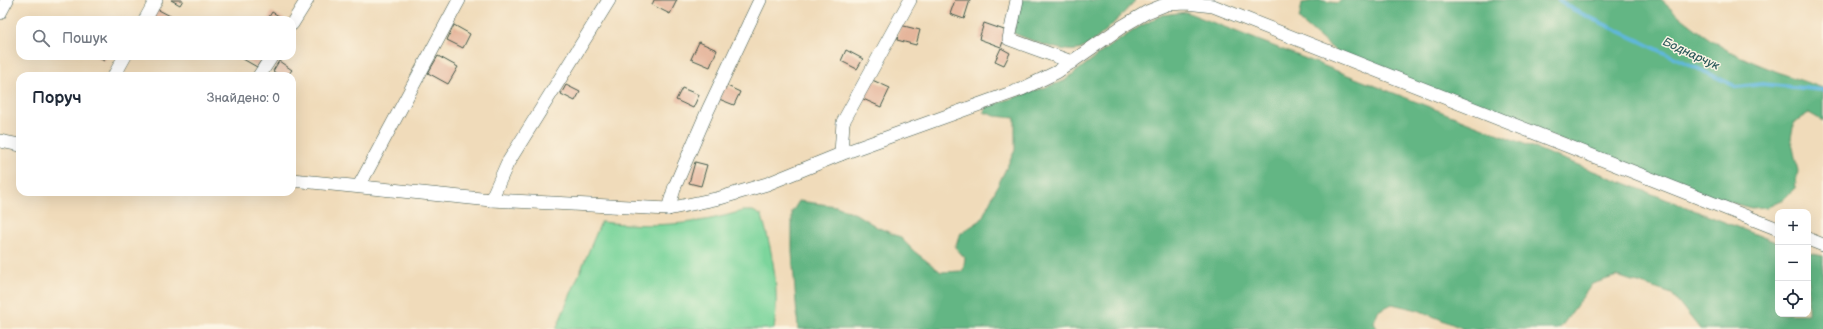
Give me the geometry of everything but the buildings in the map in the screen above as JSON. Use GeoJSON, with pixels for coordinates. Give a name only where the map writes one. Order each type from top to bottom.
{"type":"FeatureCollection","features":[{"type":"Feature","properties":{"kind":"street"},"geometry":{"type":"LineString","coordinates":[[0,13],[7,0]]}},
{"type":"Feature","properties":{"kind":"street"},"geometry":{"type":"LineString","coordinates":[[147,16],[156,0]]}},
{"type":"Feature","properties":{"kind":"street"},"geometry":{"type":"LineString","coordinates":[[296,18],[307,0]]}},
{"type":"Feature","properties":{"kind":"street"},"geometry":{"type":"LineString","coordinates":[[359,186],[459,0]]}},
{"type":"Feature","properties":{"kind":"street"},"geometry":{"type":"LineString","coordinates":[[491,200],[507,164],[609,0]]}},
{"type":"Feature","properties":{"kind":"street"},"geometry":{"type":"LineString","coordinates":[[668,208],[675,186],[708,110],[760,0]]}},
{"type":"Feature","properties":{"kind":"street"},"geometry":{"type":"LineString","coordinates":[[841,154],[843,122],[910,0]]}},
{"type":"Feature","properties":{"kind":"street"},"geometry":{"type":"LineString","coordinates":[[1017,0],[1009,39],[1072,62]]}},
{"type":"Feature","properties":{"kind":"street"},"geometry":{"type":"LineString","coordinates":[[296,180],[491,200],[668,208],[720,198],[760,186],[841,154],[1022,89],[1057,72],[1122,26],[1147,12],[1167,4],[1187,3],[1214,6],[1775,228]]}},
{"type":"Feature","properties":{"kind":"street"},"geometry":{"type":"LineString","coordinates":[[116,72],[123,60]]}},
{"type":"Feature","properties":{"kind":"street"},"geometry":{"type":"LineString","coordinates":[[262,72],[269,60]]}},
{"type":"Feature","properties":{"kind":"street"},"geometry":{"type":"LineString","coordinates":[[0,141],[16,144]]}},
{"type":"Feature","properties":{"kind":"street"},"geometry":{"type":"LineString","coordinates":[[1811,240],[1823,245]]}},
{"type":"Feature","properties":{"kind":"green space"},"geometry":{"type":"Polygon","coordinates":[[[1020,0],[1136,0],[1096,40],[1081,49],[1066,50],[1047,46],[1013,33],[1020,0]]]}},
{"type":"Feature","properties":{"kind":"green space"},"geometry":{"type":"Polygon","coordinates":[[[1318,0],[1337,3],[1342,0],[1661,0],[1712,41],[1729,51],[1763,66],[1823,88],[1823,121],[1809,113],[1794,122],[1791,138],[1798,171],[1795,188],[1783,200],[1768,207],[1751,208],[1698,194],[1339,54],[1299,20],[1302,3],[1318,0]]]}},
{"type":"Feature","properties":{"kind":"green space"},"geometry":{"type":"Polygon","coordinates":[[[1186,12],[1775,242],[1775,317],[1811,317],[1811,254],[1823,256],[1823,329],[1700,329],[1672,294],[1617,276],[1592,284],[1561,327],[1557,329],[1464,329],[1418,310],[1392,304],[1378,311],[1374,322],[1377,329],[798,329],[792,252],[792,212],[799,201],[836,206],[856,214],[877,227],[900,237],[915,252],[941,272],[963,271],[965,258],[955,247],[961,233],[981,220],[1015,150],[1015,118],[995,116],[984,112],[986,107],[1064,81],[1107,48],[1139,27],[1162,15],[1186,12]]]}},
{"type":"Feature","properties":{"kind":"green space"},"geometry":{"type":"Polygon","coordinates":[[[742,211],[753,211],[762,216],[766,230],[776,286],[776,315],[774,329],[556,329],[601,222],[654,225],[672,224],[707,220],[742,211]]]}},
{"type":"Feature","properties":{"kind":"waterway","name":"Боднарчук"},"geometry":{"type":"LineString","coordinates":[[1559,0],[1574,10],[1737,87],[1762,84],[1823,90]]}}]}
